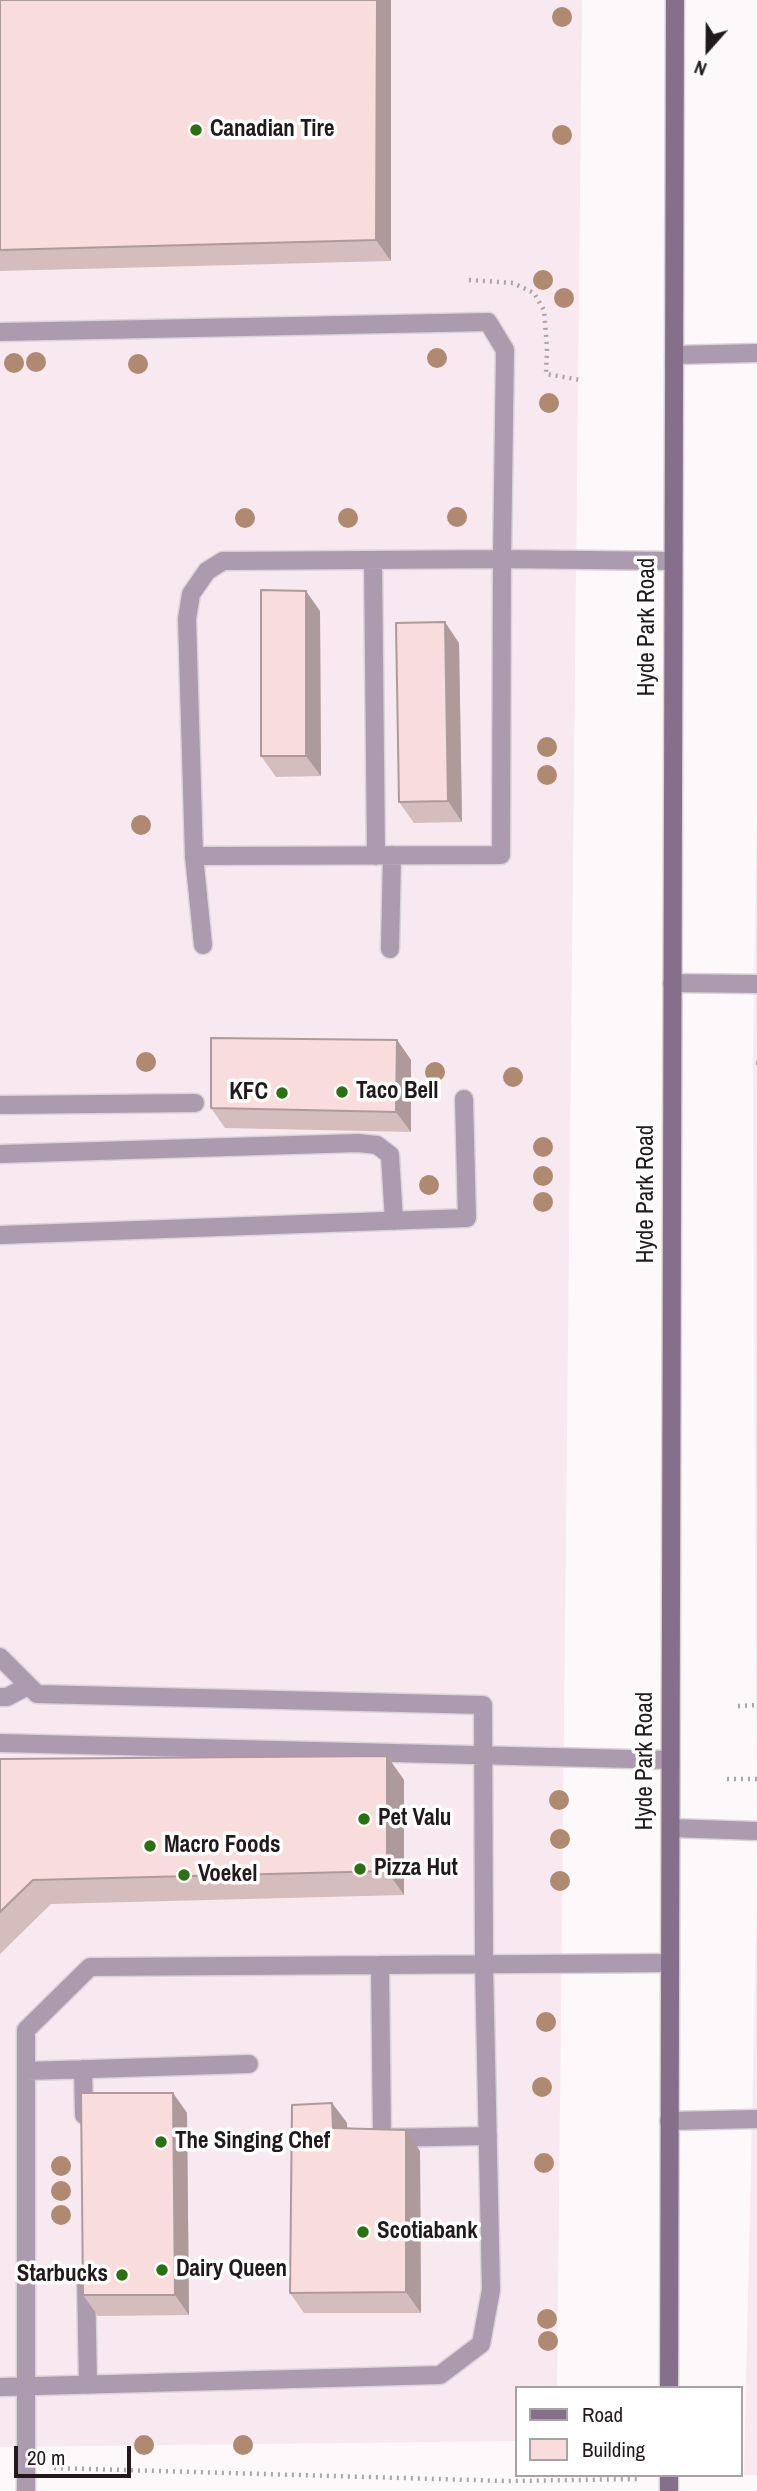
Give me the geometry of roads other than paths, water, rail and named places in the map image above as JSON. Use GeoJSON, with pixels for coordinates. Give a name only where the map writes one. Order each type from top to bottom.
{"type":"FeatureCollection","features":[{"type":"Feature","properties":{"kind":"main road","name":"Hyde Park Road"},"geometry":{"type":"LineString","coordinates":[[669,2386],[674,0]]}},
{"type":"Feature","properties":{"kind":"street"},"geometry":{"type":"LineString","coordinates":[[0,332],[488,322],[505,350],[501,855],[194,856]]}},
{"type":"Feature","properties":{"kind":"street"},"geometry":{"type":"LineString","coordinates":[[674,355],[757,353]]}},
{"type":"Feature","properties":{"kind":"street"},"geometry":{"type":"LineString","coordinates":[[373,560],[390,949]]}},
{"type":"Feature","properties":{"kind":"street"},"geometry":{"type":"LineString","coordinates":[[203,945],[194,856],[187,619],[191,594],[207,571],[223,561],[673,561]]}},
{"type":"Feature","properties":{"kind":"street"},"geometry":{"type":"LineString","coordinates":[[672,983],[757,985]]}},
{"type":"Feature","properties":{"kind":"street"},"geometry":{"type":"LineString","coordinates":[[0,1236],[467,1218],[464,1098]]}},
{"type":"Feature","properties":{"kind":"street"},"geometry":{"type":"LineString","coordinates":[[0,1105],[195,1103]]}},
{"type":"Feature","properties":{"kind":"street"},"geometry":{"type":"LineString","coordinates":[[0,1154],[358,1143],[377,1145],[390,1155],[394,1221]]}},
{"type":"Feature","properties":{"kind":"street"},"geometry":{"type":"LineString","coordinates":[[0,1657],[37,1694],[483,1705],[484,1965],[491,2290],[481,2344],[440,2375],[0,2387]]}},
{"type":"Feature","properties":{"kind":"street"},"geometry":{"type":"LineString","coordinates":[[0,1698],[29,1686]]}},
{"type":"Feature","properties":{"kind":"street"},"geometry":{"type":"LineString","coordinates":[[0,1743],[670,1760]]}},
{"type":"Feature","properties":{"kind":"street"},"geometry":{"type":"LineString","coordinates":[[671,1828],[757,1831]]}},
{"type":"Feature","properties":{"kind":"street"},"geometry":{"type":"LineString","coordinates":[[26,2491],[26,2030],[90,1967],[670,1963]]}},
{"type":"Feature","properties":{"kind":"street"},"geometry":{"type":"LineString","coordinates":[[380,1965],[382,2138],[488,2136]]}},
{"type":"Feature","properties":{"kind":"street"},"geometry":{"type":"LineString","coordinates":[[27,2071],[249,2064]]}},
{"type":"Feature","properties":{"kind":"street"},"geometry":{"type":"LineString","coordinates":[[83,2069],[84,2138]]}},
{"type":"Feature","properties":{"kind":"street"},"geometry":{"type":"LineString","coordinates":[[669,2121],[757,2119]]}},
{"type":"Feature","properties":{"kind":"street"},"geometry":{"type":"LineString","coordinates":[[86,2262],[88,2385]]}},
{"type":"Feature","properties":{"kind":"place","name":"Canadian Tire"},"geometry":{"type":"Point","coordinates":[196,130]}},
{"type":"Feature","properties":{"kind":"place","name":"Taco Bell"},"geometry":{"type":"Point","coordinates":[342,1092]}},
{"type":"Feature","properties":{"kind":"place","name":"KFC"},"geometry":{"type":"Point","coordinates":[282,1093]}},
{"type":"Feature","properties":{"kind":"place","name":"Pet Valu"},"geometry":{"type":"Point","coordinates":[364,1819]}},
{"type":"Feature","properties":{"kind":"place","name":"Macro Foods"},"geometry":{"type":"Point","coordinates":[150,1846]}},
{"type":"Feature","properties":{"kind":"place","name":"Pizza Hut"},"geometry":{"type":"Point","coordinates":[360,1869]}},
{"type":"Feature","properties":{"kind":"place","name":"Voekel"},"geometry":{"type":"Point","coordinates":[184,1875]}},
{"type":"Feature","properties":{"kind":"place","name":"The Singing Chef"},"geometry":{"type":"Point","coordinates":[161,2142]}},
{"type":"Feature","properties":{"kind":"place","name":"Scotiabank"},"geometry":{"type":"Point","coordinates":[363,2232]}},
{"type":"Feature","properties":{"kind":"place","name":"Dairy Queen"},"geometry":{"type":"Point","coordinates":[162,2270]}},
{"type":"Feature","properties":{"kind":"place","name":"Starbucks"},"geometry":{"type":"Point","coordinates":[122,2275]}}]}
